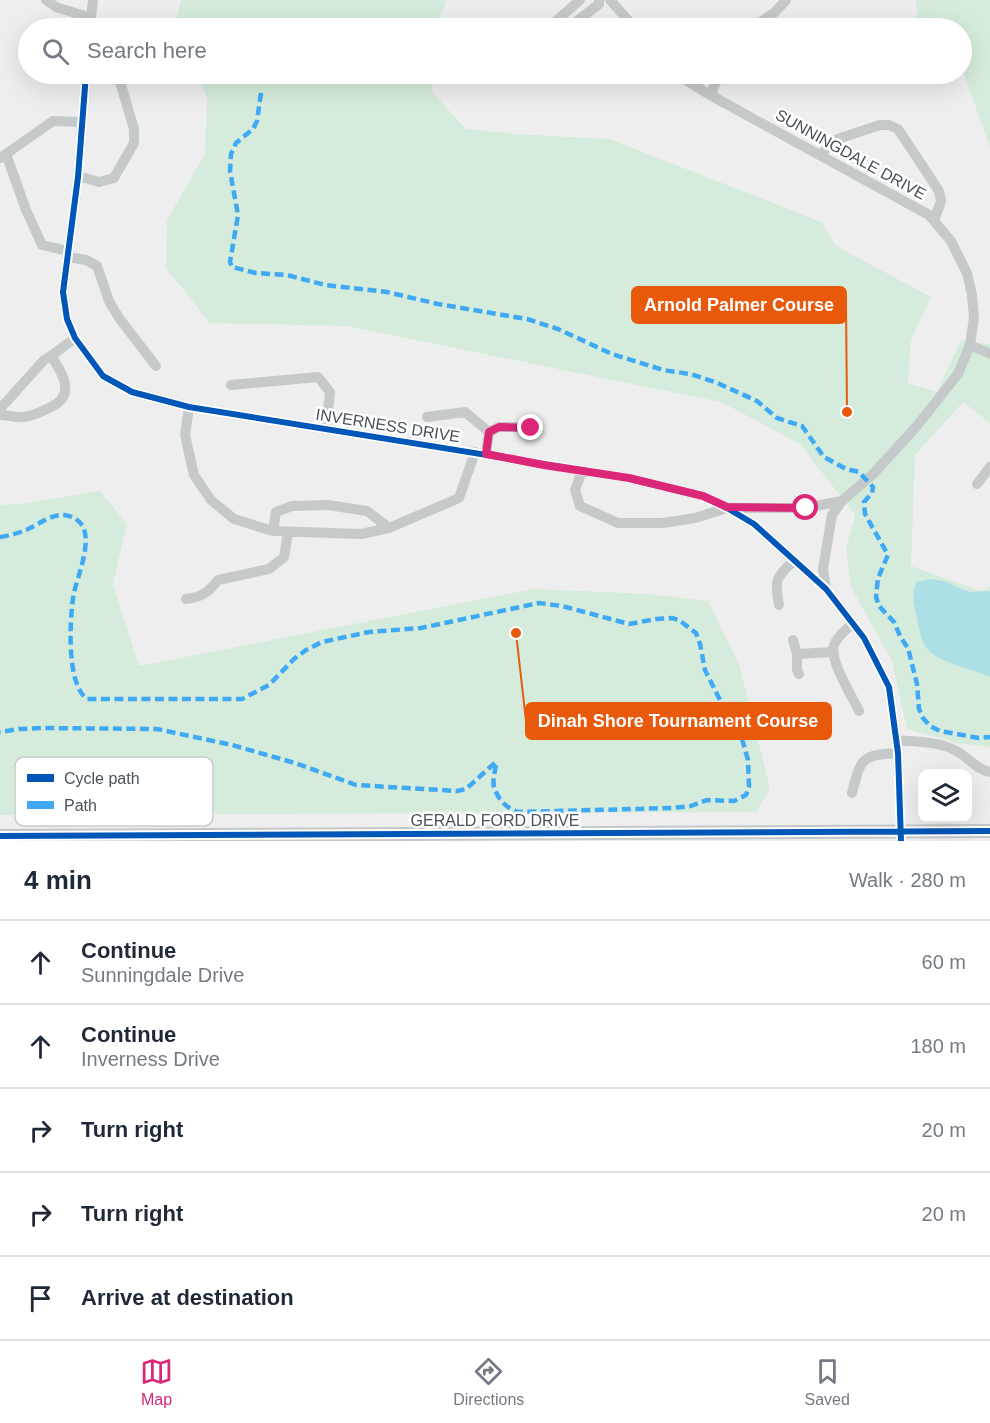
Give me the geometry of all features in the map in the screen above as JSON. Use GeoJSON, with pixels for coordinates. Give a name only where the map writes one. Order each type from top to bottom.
{"type":"FeatureCollection","features":[{"type":"Feature","properties":{"kind":"main road","name":"GERALD FORD DRIVE"},"geometry":{"type":"LineString","coordinates":[[0,836],[900,836],[990,831]]}},
{"type":"Feature","properties":{"kind":"street"},"geometry":{"type":"LineString","coordinates":[[46,0],[80,18]]}},
{"type":"Feature","properties":{"kind":"street"},"geometry":{"type":"LineString","coordinates":[[91,18],[93,0]]}},
{"type":"Feature","properties":{"kind":"street"},"geometry":{"type":"LineString","coordinates":[[559,18],[580,0]]}},
{"type":"Feature","properties":{"kind":"street"},"geometry":{"type":"LineString","coordinates":[[581,18],[599,4],[599,0]]}},
{"type":"Feature","properties":{"kind":"street"},"geometry":{"type":"LineString","coordinates":[[610,0],[626,18]]}},
{"type":"Feature","properties":{"kind":"street"},"geometry":{"type":"LineString","coordinates":[[766,18],[786,0]]}},
{"type":"Feature","properties":{"kind":"street"},"geometry":{"type":"LineString","coordinates":[[567,10],[570,18]]}},
{"type":"Feature","properties":{"kind":"street","name":"INVERNESS DRIVE"},"geometry":{"type":"LineString","coordinates":[[85,84],[78,176],[63,292],[67,319],[75,338],[103,376],[132,392],[189,407],[629,478],[703,496],[727,507],[754,524],[826,589],[864,638],[889,687],[898,753],[900,836]]}},
{"type":"Feature","properties":{"kind":"street"},"geometry":{"type":"LineString","coordinates":[[78,176],[99,183],[114,178],[134,143],[134,129],[119,84]]}},
{"type":"Feature","properties":{"kind":"street","name":"SUNNINGDALE DRIVE"},"geometry":{"type":"LineString","coordinates":[[692,84],[929,215],[951,241],[967,273],[974,318],[970,345],[958,374],[916,427],[873,474],[842,501],[832,515],[823,569],[826,589]]}},
{"type":"Feature","properties":{"kind":"street"},"geometry":{"type":"LineString","coordinates":[[710,95],[715,84]]}},
{"type":"Feature","properties":{"kind":"street"},"geometry":{"type":"LineString","coordinates":[[81,122],[54,121],[3,156],[42,245],[97,266],[109,301],[118,318],[156,366]]}},
{"type":"Feature","properties":{"kind":"street"},"geometry":{"type":"LineString","coordinates":[[821,154],[832,141],[880,125],[892,125],[898,129],[939,191],[941,201],[934,220]]}},
{"type":"Feature","properties":{"kind":"street"},"geometry":{"type":"LineString","coordinates":[[0,409],[44,360],[75,338]]}},
{"type":"Feature","properties":{"kind":"street"},"geometry":{"type":"LineString","coordinates":[[970,345],[990,354]]}},
{"type":"Feature","properties":{"kind":"street"},"geometry":{"type":"LineString","coordinates":[[0,414],[23,417],[44,411],[60,403],[66,391],[64,379],[51,356]]}},
{"type":"Feature","properties":{"kind":"street"},"geometry":{"type":"LineString","coordinates":[[231,385],[318,377],[330,392],[326,428]]}},
{"type":"Feature","properties":{"kind":"street"},"geometry":{"type":"LineString","coordinates":[[189,407],[185,435],[194,475],[211,500],[234,519],[273,531],[288,532],[361,534],[389,528],[459,498],[489,432],[499,427],[531,428]]}},
{"type":"Feature","properties":{"kind":"street"},"geometry":{"type":"LineString","coordinates":[[427,417],[465,412],[489,432]]}},
{"type":"Feature","properties":{"kind":"street"},"geometry":{"type":"LineString","coordinates":[[977,484],[990,467]]}},
{"type":"Feature","properties":{"kind":"street"},"geometry":{"type":"LineString","coordinates":[[582,471],[575,490],[580,506],[618,523],[663,523],[695,518],[727,507],[806,508],[842,501]]}},
{"type":"Feature","properties":{"kind":"street"},"geometry":{"type":"LineString","coordinates":[[273,531],[276,512],[292,506],[328,505],[367,511],[389,528]]}},
{"type":"Feature","properties":{"kind":"street"},"geometry":{"type":"LineString","coordinates":[[186,599],[209,592],[218,580],[269,570],[284,557],[288,532]]}},
{"type":"Feature","properties":{"kind":"street"},"geometry":{"type":"LineString","coordinates":[[779,605],[775,583],[779,575],[794,560]]}},
{"type":"Feature","properties":{"kind":"street"},"geometry":{"type":"LineString","coordinates":[[853,623],[837,639],[833,652],[837,666],[859,711]]}},
{"type":"Feature","properties":{"kind":"street"},"geometry":{"type":"LineString","coordinates":[[793,640],[797,654],[798,674]]}},
{"type":"Feature","properties":{"kind":"street"},"geometry":{"type":"LineString","coordinates":[[797,654],[833,652]]}},
{"type":"Feature","properties":{"kind":"street"},"geometry":{"type":"LineString","coordinates":[[897,740],[935,743],[958,752],[981,770],[990,772]]}},
{"type":"Feature","properties":{"kind":"street"},"geometry":{"type":"LineString","coordinates":[[852,793],[862,762],[875,754],[898,753]]}},
{"type":"Feature","properties":{"kind":"green space"},"geometry":{"type":"Polygon","coordinates":[[[181,0],[447,0],[439,18],[176,18],[181,0]]]}},
{"type":"Feature","properties":{"kind":"green space"},"geometry":{"type":"Polygon","coordinates":[[[915,0],[990,0],[990,147],[967,84],[972,84],[972,18],[918,18],[915,0]]]}},
{"type":"Feature","properties":{"kind":"green space"},"geometry":{"type":"Polygon","coordinates":[[[201,84],[432,84],[431,91],[466,129],[610,139],[821,222],[836,246],[931,297],[911,340],[908,383],[937,392],[961,340],[990,344],[990,423],[963,402],[915,455],[911,566],[980,591],[990,586],[990,747],[961,744],[907,729],[892,661],[851,587],[846,548],[855,515],[800,444],[721,402],[346,326],[210,323],[166,268],[167,220],[205,154],[207,97],[201,84]]]}},
{"type":"Feature","properties":{"kind":"green space"},"geometry":{"type":"Polygon","coordinates":[[[100,491],[127,524],[113,584],[139,666],[533,589],[649,594],[708,601],[739,664],[770,788],[756,812],[213,814],[213,757],[15,757],[15,815],[0,815],[0,505],[28,503],[100,491]]]}},
{"type":"Feature","properties":{"kind":"water"},"geometry":{"type":"Polygon","coordinates":[[[930,579],[944,581],[969,592],[990,591],[990,677],[943,660],[927,649],[919,629],[914,594],[917,582],[930,579]]]}},
{"type":"Feature","properties":{"kind":"marked path"},"geometry":{"type":"LineString","coordinates":[[261,93],[257,121],[253,129],[236,143],[231,154],[230,171],[238,215],[230,262],[232,267],[256,273],[287,275],[325,285],[387,292],[438,304],[527,319],[558,329],[612,354],[663,370],[690,374],[715,382],[757,401],[777,418],[802,426],[824,457],[846,469],[859,472],[873,487],[872,493],[864,502],[865,514],[888,555],[878,578],[876,597],[879,606],[894,622],[908,648],[917,684],[919,709],[923,718],[930,726],[940,731],[979,738],[990,737]]}},
{"type":"Feature","properties":{"kind":"marked path"},"geometry":{"type":"LineString","coordinates":[[0,537],[26,530],[59,515],[76,519],[83,527],[86,538],[85,550],[73,598],[71,652],[76,680],[80,691],[87,699],[242,699],[269,685],[294,659],[322,642],[369,632],[421,628],[539,603],[562,606],[629,624],[656,619],[679,620],[696,633],[705,670],[722,704],[740,732],[748,760],[749,787],[746,795],[734,801],[707,800],[691,806],[518,812],[506,806],[495,791],[493,780],[496,762],[466,789],[457,791],[356,785],[295,763],[232,745],[157,729],[43,728],[0,732]]}},
{"type":"Feature","properties":{"kind":"cycle path"},"geometry":{"type":"LineString","coordinates":[[85,84],[78,177],[63,292],[67,319],[75,338],[103,376],[132,392],[189,407],[629,478],[703,496],[727,508],[754,524],[826,589],[864,638],[889,687],[898,753],[901,841]]}},
{"type":"Feature","properties":{"kind":"cycle path"},"geometry":{"type":"LineString","coordinates":[[0,836],[990,831]]}},
{"type":"Feature","properties":{"kind":"place","name":"Arnold Palmer Course"},"geometry":{"type":"Point","coordinates":[847,412]}},
{"type":"Feature","properties":{"kind":"place","name":"Dinah Shore Tournament Course"},"geometry":{"type":"Point","coordinates":[516,633]}},
{"type":"Feature","properties":{"kind":"route"},"geometry":{"type":"LineString","coordinates":[[531,428],[499,427],[489,432],[486,454],[629,478],[703,496],[727,507],[806,508]]}}]}
